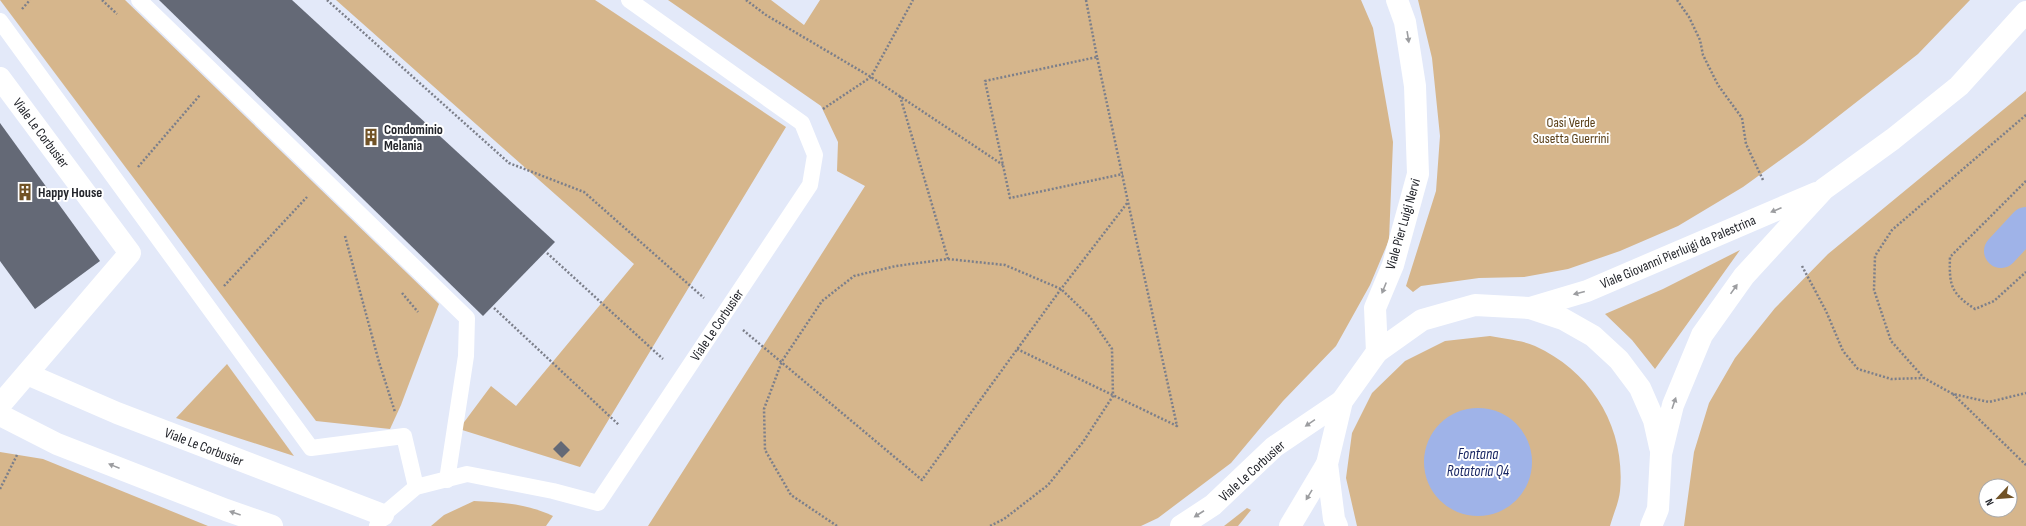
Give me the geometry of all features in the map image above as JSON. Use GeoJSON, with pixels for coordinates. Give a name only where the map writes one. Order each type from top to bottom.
{"type":"FeatureCollection","features":[{"type":"Feature","properties":{"kind":"street","name":"Viale Pier Luigi Nervi"},"geometry":{"type":"LineString","coordinates":[[1377,352],[1375,308],[1393,265],[1418,174],[1415,86],[1405,22],[1397,0]]}},
{"type":"Feature","properties":{"kind":"street","name":"Viale Giovanni Pierluigi da Palestrina"},"geometry":{"type":"LineString","coordinates":[[1651,526],[1658,509],[1661,454],[1673,405],[1702,335],[1744,276],[1824,189],[1893,139],[1959,86],[2026,12]]}},
{"type":"Feature","properties":{"kind":"street","name":"Viale Le Corbusier"},"geometry":{"type":"LineString","coordinates":[[0,78],[130,253],[0,405]]}},
{"type":"Feature","properties":{"kind":"street","name":"Viale Giovanni Pierluigi da Palestrina"},"geometry":{"type":"LineString","coordinates":[[1530,308],[1587,291],[1824,189]]}},
{"type":"Feature","properties":{"kind":"street","name":"Viale Giovanni Pierluigi da Palestrina"},"geometry":{"type":"LineString","coordinates":[[1337,526],[1334,519],[1327,464],[1342,401],[1377,352],[1422,320],[1475,305],[1530,308],[1564,319],[1593,336],[1619,360],[1640,388],[1654,420],[1661,454]]}},
{"type":"Feature","properties":{"kind":"street","name":"Viale Le Corbusier"},"geometry":{"type":"LineString","coordinates":[[26,374],[116,413],[380,520]]}},
{"type":"Feature","properties":{"kind":"street","name":"Viale Le Corbusier"},"geometry":{"type":"LineString","coordinates":[[1181,526],[1213,506],[1274,447],[1342,401]]}},
{"type":"Feature","properties":{"kind":"street"},"geometry":{"type":"LineString","coordinates":[[0,415],[57,444],[226,510],[272,526]]}},
{"type":"Feature","properties":{"kind":"street"},"geometry":{"type":"LineString","coordinates":[[1290,526],[1327,464]]}},
{"type":"Feature","properties":{"kind":"lane"},"geometry":{"type":"LineString","coordinates":[[140,0],[467,318],[466,356],[447,480]]}},
{"type":"Feature","properties":{"kind":"lane"},"geometry":{"type":"LineString","coordinates":[[629,0],[802,123]]}},
{"type":"Feature","properties":{"kind":"lane"},"geometry":{"type":"LineString","coordinates":[[0,21],[311,448],[404,436],[416,487]]}},
{"type":"Feature","properties":{"kind":"lane","name":"Viale Le Corbusier"},"geometry":{"type":"LineString","coordinates":[[380,520],[416,487],[468,474],[554,491],[598,503],[810,185],[815,156],[802,123]]}},
{"type":"Feature","properties":{"kind":"path"},"geometry":{"type":"LineString","coordinates":[[327,0],[509,163],[584,192],[724,315],[782,361],[922,480],[1061,289],[1128,202]]}},
{"type":"Feature","properties":{"kind":"path"},"geometry":{"type":"LineString","coordinates":[[746,0],[766,15],[871,77],[1003,164]]}},
{"type":"Feature","properties":{"kind":"path"},"geometry":{"type":"LineString","coordinates":[[802,123],[871,77],[913,0]]}},
{"type":"Feature","properties":{"kind":"path"},"geometry":{"type":"LineString","coordinates":[[1017,349],[1177,426],[1086,0]]}},
{"type":"Feature","properties":{"kind":"path"},"geometry":{"type":"LineString","coordinates":[[1677,0],[1689,17],[1700,40],[1703,55],[1718,85],[1742,118],[1746,144],[1763,180]]}},
{"type":"Feature","properties":{"kind":"path"},"geometry":{"type":"LineString","coordinates":[[1097,57],[985,81],[1010,198],[1122,174]]}},
{"type":"Feature","properties":{"kind":"path"},"geometry":{"type":"LineString","coordinates":[[121,187],[202,93]]}},
{"type":"Feature","properties":{"kind":"path"},"geometry":{"type":"LineString","coordinates":[[900,96],[948,260]]}},
{"type":"Feature","properties":{"kind":"path"},"geometry":{"type":"LineString","coordinates":[[2026,115],[1892,230],[1875,256],[1874,290],[1891,341],[1924,378],[1952,394],[2026,465]]}},
{"type":"Feature","properties":{"kind":"path"},"geometry":{"type":"LineString","coordinates":[[2026,181],[1950,257],[1949,278],[1958,298],[1975,309],[1994,301],[2026,272]]}},
{"type":"Feature","properties":{"kind":"path"},"geometry":{"type":"LineString","coordinates":[[207,304],[310,194]]}},
{"type":"Feature","properties":{"kind":"path"},"geometry":{"type":"LineString","coordinates":[[345,233],[379,362],[404,436]]}},
{"type":"Feature","properties":{"kind":"path"},"geometry":{"type":"LineString","coordinates":[[547,253],[683,377]]}},
{"type":"Feature","properties":{"kind":"path"},"geometry":{"type":"LineString","coordinates":[[837,526],[791,495],[765,450],[764,409],[782,361],[822,301],[854,276],[896,266],[948,260],[1005,265],[1061,289],[1090,317],[1112,349],[1113,396],[1083,442],[1048,486],[1004,519],[990,526]]}},
{"type":"Feature","properties":{"kind":"path"},"geometry":{"type":"LineString","coordinates":[[1802,266],[1826,311],[1843,351],[1858,369],[1890,379],[1924,378]]}},
{"type":"Feature","properties":{"kind":"path"},"geometry":{"type":"LineString","coordinates":[[494,308],[638,444]]}},
{"type":"Feature","properties":{"kind":"path"},"geometry":{"type":"LineString","coordinates":[[1952,394],[1989,402],[2026,393]]}},
{"type":"Feature","properties":{"kind":"path"},"geometry":{"type":"LineString","coordinates":[[0,489],[29,429]]}},
{"type":"Feature","properties":{"kind":"green space"},"geometry":{"type":"Polygon","coordinates":[[[0,0],[125,0],[439,304],[401,405],[390,429],[316,421],[0,0]]]}},
{"type":"Feature","properties":{"kind":"green space"},"geometry":{"type":"Polygon","coordinates":[[[336,0],[595,0],[786,127],[580,467],[459,429],[491,386],[516,406],[634,264],[336,0]]]}},
{"type":"Feature","properties":{"kind":"green space"},"geometry":{"type":"Polygon","coordinates":[[[668,0],[771,0],[804,25],[820,0],[1361,0],[1373,28],[1393,142],[1389,240],[1370,285],[1336,346],[1283,401],[1231,463],[1158,518],[1141,526],[648,526],[865,186],[837,171],[838,142],[821,106],[668,0]]]}},
{"type":"Feature","properties":{"kind":"green space","name":"Oasi Verde Susetta Guerrini"},"geometry":{"type":"Polygon","coordinates":[[[1418,0],[1970,0],[1918,54],[1804,143],[1743,187],[1678,226],[1620,251],[1568,269],[1524,277],[1479,278],[1421,286],[1413,292],[1406,286],[1436,191],[1440,136],[1432,58],[1418,0]]]}},
{"type":"Feature","properties":{"kind":"green space"},"geometry":{"type":"Polygon","coordinates":[[[2026,91],[2026,526],[1684,526],[1694,452],[1709,403],[1735,358],[1775,308],[1828,254],[2026,91]]]}},
{"type":"Feature","properties":{"kind":"green space"},"geometry":{"type":"Polygon","coordinates":[[[1740,250],[1655,369],[1632,340],[1605,314],[1663,289],[1740,250]]]}},
{"type":"Feature","properties":{"kind":"green space"},"geometry":{"type":"Polygon","coordinates":[[[1490,336],[1530,344],[1555,357],[1573,371],[1589,387],[1601,405],[1611,424],[1617,445],[1620,468],[1620,491],[1610,526],[1357,526],[1346,478],[1352,433],[1372,393],[1405,361],[1445,341],[1490,336]]]}},
{"type":"Feature","properties":{"kind":"green space"},"geometry":{"type":"Polygon","coordinates":[[[227,364],[294,456],[176,418],[227,364]]]}},
{"type":"Feature","properties":{"kind":"green space"},"geometry":{"type":"Polygon","coordinates":[[[0,452],[43,459],[208,526],[0,526],[0,452]]]}},
{"type":"Feature","properties":{"kind":"green space"},"geometry":{"type":"Polygon","coordinates":[[[474,501],[514,504],[553,516],[546,526],[431,526],[444,515],[474,501]]]}},
{"type":"Feature","properties":{"kind":"green space"},"geometry":{"type":"Polygon","coordinates":[[[1247,508],[1251,510],[1238,526],[1224,526],[1247,508]]]}},
{"type":"Feature","properties":{"kind":"water","name":"Fontana Rotatoria Q4"},"geometry":{"type":"Polygon","coordinates":[[[1478,408],[1499,412],[1516,424],[1528,441],[1532,462],[1528,483],[1516,500],[1499,512],[1478,516],[1457,512],[1440,500],[1428,483],[1424,462],[1428,441],[1440,424],[1457,412],[1478,408]]]}},
{"type":"Feature","properties":{"kind":"building","name":"Condominio Melania"},"geometry":{"type":"Polygon","coordinates":[[[159,0],[292,0],[555,242],[483,316],[159,0]]]}},
{"type":"Feature","properties":{"kind":"building","name":"Happy House"},"geometry":{"type":"Polygon","coordinates":[[[0,123],[100,261],[35,309],[0,261],[0,123]]]}},
{"type":"Feature","properties":{"kind":"building"},"geometry":{"type":"Polygon","coordinates":[[[561,441],[570,450],[562,458],[553,449],[561,441]]]}},
{"type":"Feature","properties":{"kind":"waterway"},"geometry":{"type":"LineString","coordinates":[[2001,251],[2026,224]]}},
{"type":"Feature","properties":{"kind":"place","name":"Condominio Melania"},"geometry":{"type":"Point","coordinates":[371,137]}},
{"type":"Feature","properties":{"kind":"place","name":"Happy House"},"geometry":{"type":"Point","coordinates":[25,192]}}]}
